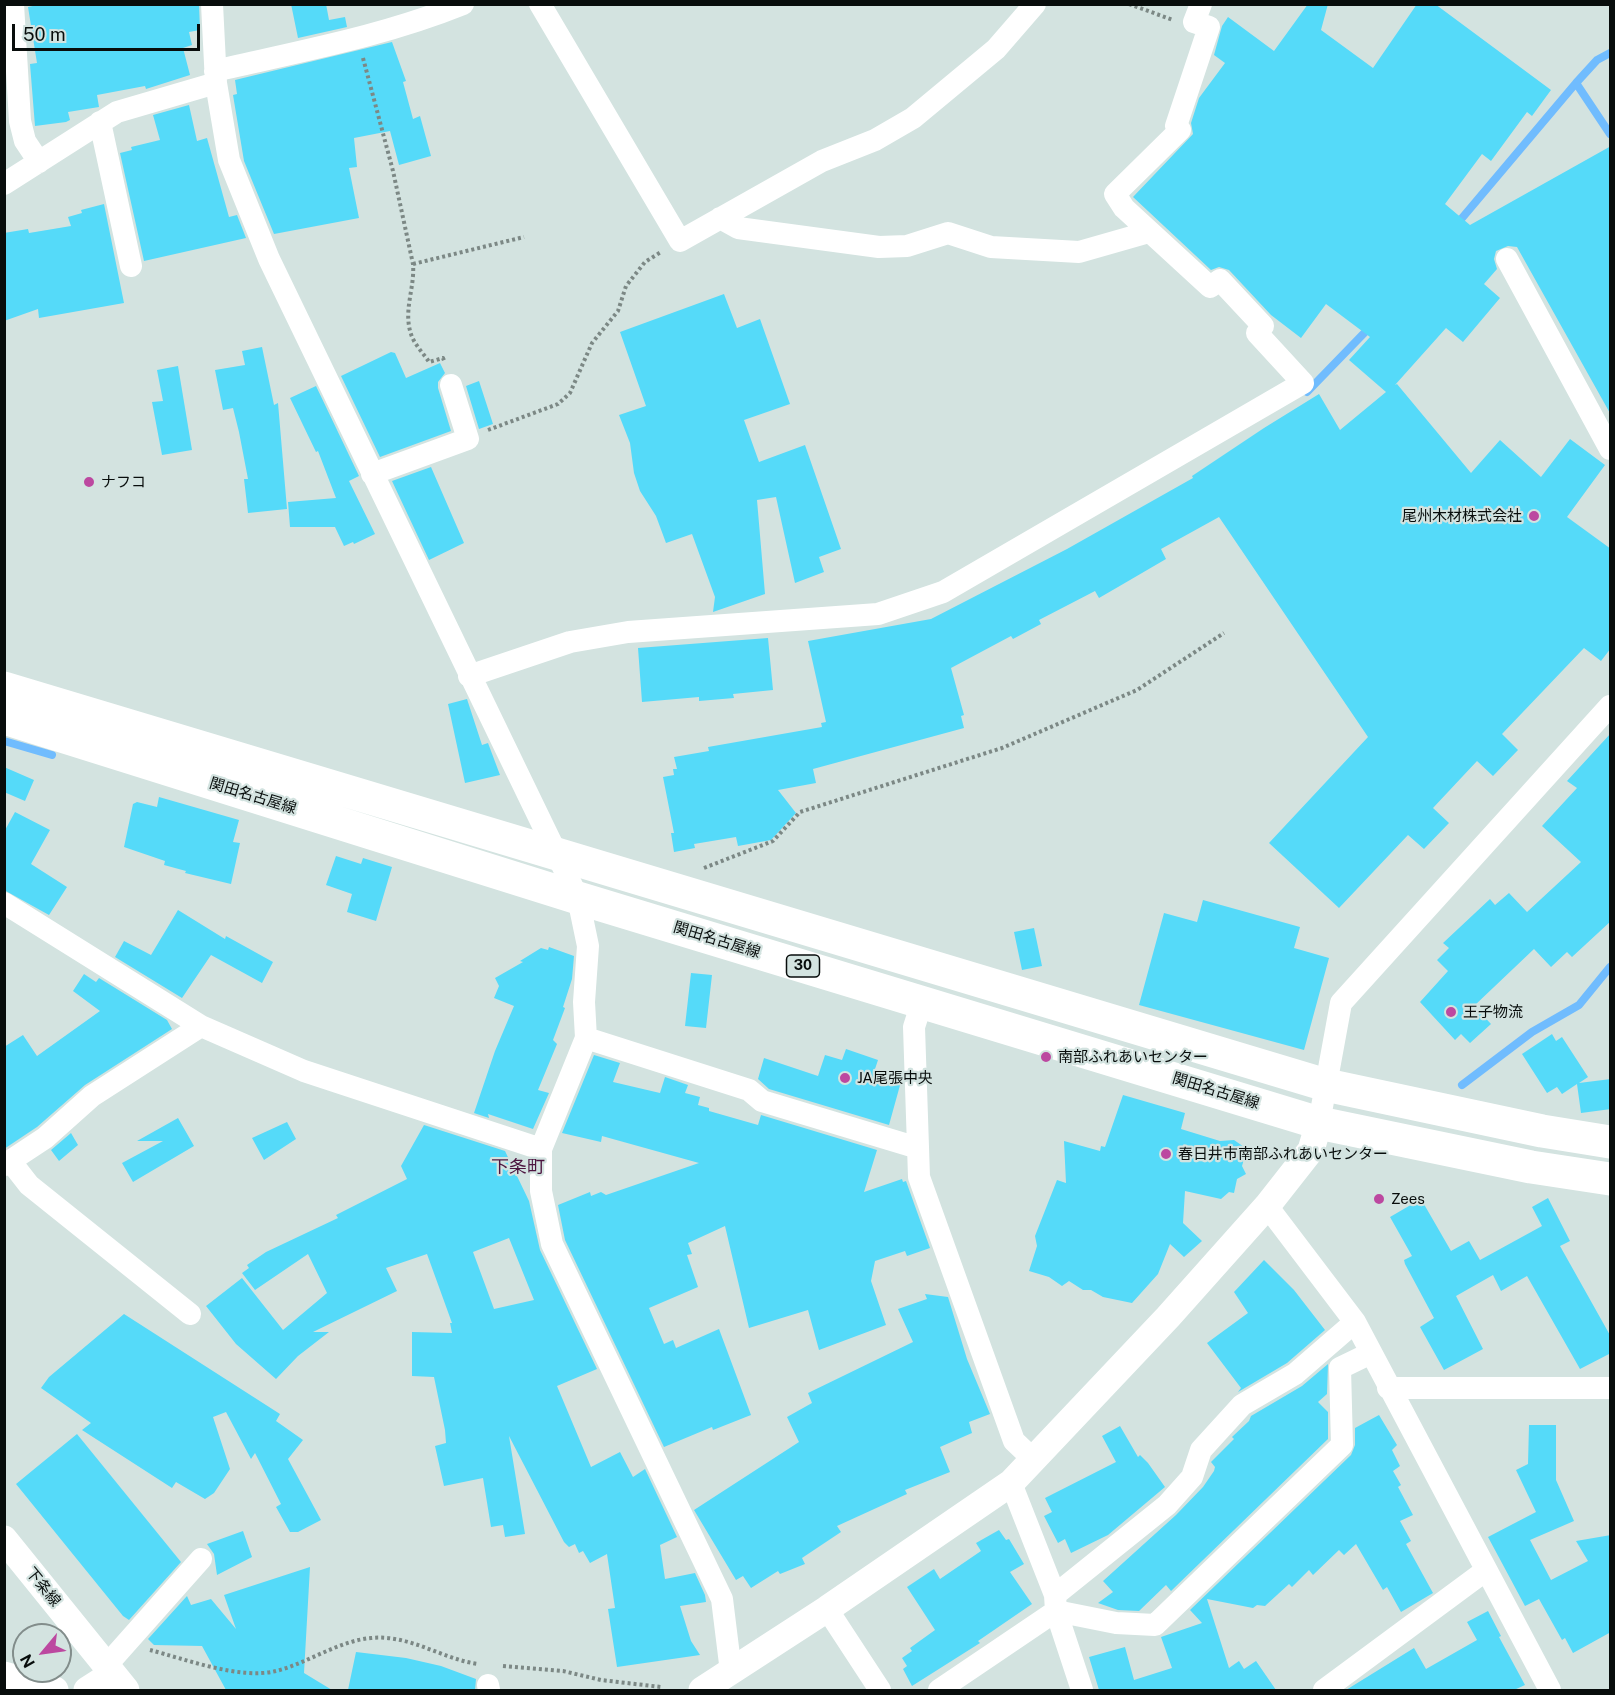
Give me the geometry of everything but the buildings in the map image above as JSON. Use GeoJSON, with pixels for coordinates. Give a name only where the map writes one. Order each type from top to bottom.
{"type":"FeatureCollection","features":[{"type":"Feature","properties":{"kind":"main road","name":"30"},"geometry":{"type":"LineString","coordinates":[[4,688],[1326,1085],[1542,1131],[1611,1142]]}},
{"type":"Feature","properties":{"kind":"main road","name":"関田名古屋線"},"geometry":{"type":"LineString","coordinates":[[4,718],[578,898],[1319,1123],[1531,1167],[1611,1179]]}},
{"type":"Feature","properties":{"kind":"street"},"geometry":{"type":"LineString","coordinates":[[212,4],[215,77],[229,160],[269,259],[578,898],[588,946],[584,1002],[586,1038],[541,1149],[541,1191],[552,1244],[722,1599],[731,1672]]}},
{"type":"Feature","properties":{"kind":"street"},"geometry":{"type":"LineString","coordinates":[[4,184],[117,112],[215,77],[358,40],[419,22],[463,4]]}},
{"type":"Feature","properties":{"kind":"street"},"geometry":{"type":"LineString","coordinates":[[540,4],[680,241],[822,160],[875,140],[914,118],[996,49],[1035,4]]}},
{"type":"Feature","properties":{"kind":"street"},"geometry":{"type":"LineString","coordinates":[[470,676],[570,642],[628,632],[878,614],[906,606],[943,592],[1303,383],[1257,333],[1263,326],[1220,280],[1210,287],[1149,232],[1124,207],[1115,194],[1180,130],[1176,126],[1209,27],[1198,13]]}},
{"type":"Feature","properties":{"kind":"street"},"geometry":{"type":"LineString","coordinates":[[11,19],[20,121],[25,141],[39,162]]}},
{"type":"Feature","properties":{"kind":"street"},"geometry":{"type":"LineString","coordinates":[[100,122],[131,266]]}},
{"type":"Feature","properties":{"kind":"street"},"geometry":{"type":"LineString","coordinates":[[720,218],[738,228],[879,247],[907,246],[948,233],[991,247],[1079,252],[1149,232]]}},
{"type":"Feature","properties":{"kind":"street"},"geometry":{"type":"LineString","coordinates":[[1507,259],[1611,449]]}},
{"type":"Feature","properties":{"kind":"street"},"geometry":{"type":"LineString","coordinates":[[372,474],[467,437],[451,385]]}},
{"type":"Feature","properties":{"kind":"street"},"geometry":{"type":"LineString","coordinates":[[702,1690],[828,1609],[1011,1483],[1034,1460],[1267,1206],[1311,1150],[1319,1123],[1341,1003],[1611,706]]}},
{"type":"Feature","properties":{"kind":"street"},"geometry":{"type":"LineString","coordinates":[[4,903],[201,1026],[304,1071],[541,1149]]}},
{"type":"Feature","properties":{"kind":"street"},"geometry":{"type":"LineString","coordinates":[[922,1002],[915,1027],[919,1177],[1014,1441],[1034,1460]]}},
{"type":"Feature","properties":{"kind":"street"},"geometry":{"type":"LineString","coordinates":[[190,1314],[29,1185],[8,1164],[45,1138],[92,1096],[201,1026]]}},
{"type":"Feature","properties":{"kind":"street"},"geometry":{"type":"LineString","coordinates":[[586,1038],[749,1090],[762,1101],[918,1148]]}},
{"type":"Feature","properties":{"kind":"street"},"geometry":{"type":"LineString","coordinates":[[1267,1206],[1355,1322],[1550,1690]]}},
{"type":"Feature","properties":{"kind":"street"},"geometry":{"type":"LineString","coordinates":[[939,1690],[1055,1603],[1167,1505],[1192,1477],[1201,1450],[1242,1405],[1295,1374],[1355,1322]]}},
{"type":"Feature","properties":{"kind":"street"},"geometry":{"type":"LineString","coordinates":[[1055,1603],[1116,1623],[1155,1625],[1342,1445],[1340,1368],[1371,1353]]}},
{"type":"Feature","properties":{"kind":"street"},"geometry":{"type":"LineString","coordinates":[[1388,1388],[1611,1388]]}},
{"type":"Feature","properties":{"kind":"street"},"geometry":{"type":"LineString","coordinates":[[1011,1483],[1055,1603],[1082,1690]]}},
{"type":"Feature","properties":{"kind":"street","name":"下条線"},"geometry":{"type":"LineString","coordinates":[[4,1539],[115,1677]]}},
{"type":"Feature","properties":{"kind":"street"},"geometry":{"type":"LineString","coordinates":[[87,1690],[115,1677],[126,1643],[201,1559]]}},
{"type":"Feature","properties":{"kind":"street"},"geometry":{"type":"LineString","coordinates":[[1324,1690],[1485,1571]]}},
{"type":"Feature","properties":{"kind":"street"},"geometry":{"type":"LineString","coordinates":[[828,1609],[880,1690]]}},
{"type":"Feature","properties":{"kind":"street"},"geometry":{"type":"LineString","coordinates":[[4,1675],[55,1690]]}},
{"type":"Feature","properties":{"kind":"path"},"geometry":{"type":"LineString","coordinates":[[1129,4],[1156,16],[1198,13]]}},
{"type":"Feature","properties":{"kind":"path"},"geometry":{"type":"LineString","coordinates":[[358,40],[393,171],[413,264],[414,275],[407,313],[411,336],[429,363],[443,358],[451,385]]}},
{"type":"Feature","properties":{"kind":"path"},"geometry":{"type":"LineString","coordinates":[[413,264],[524,237]]}},
{"type":"Feature","properties":{"kind":"path"},"geometry":{"type":"LineString","coordinates":[[467,437],[558,404],[570,393],[592,343],[618,311],[627,286],[645,262],[680,241]]}},
{"type":"Feature","properties":{"kind":"path"},"geometry":{"type":"LineString","coordinates":[[700,869],[773,841],[800,812],[1002,748],[1137,690],[1224,633]]}},
{"type":"Feature","properties":{"kind":"path"},"geometry":{"type":"LineString","coordinates":[[126,1643],[239,1671],[274,1672],[344,1645],[371,1638],[397,1640],[422,1646],[462,1662],[490,1677],[563,1671],[601,1680],[661,1687]]}},
{"type":"Feature","properties":{"kind":"waterway"},"geometry":{"type":"LineString","coordinates":[[1457,224],[1576,83],[1597,60],[1610,53]]}},
{"type":"Feature","properties":{"kind":"waterway"},"geometry":{"type":"LineString","coordinates":[[1576,83],[1610,134]]}},
{"type":"Feature","properties":{"kind":"waterway"},"geometry":{"type":"LineString","coordinates":[[1307,392],[1370,327]]}},
{"type":"Feature","properties":{"kind":"waterway"},"geometry":{"type":"LineString","coordinates":[[4,741],[52,755]]}},
{"type":"Feature","properties":{"kind":"waterway"},"geometry":{"type":"LineString","coordinates":[[1462,1085],[1532,1032],[1579,1005],[1610,967]]}},
{"type":"Feature","properties":{"kind":"place","name":"ナフコ"},"geometry":{"type":"Point","coordinates":[89,482]}},
{"type":"Feature","properties":{"kind":"place","name":"尾州木材株式会社"},"geometry":{"type":"Point","coordinates":[1534,516]}},
{"type":"Feature","properties":{"kind":"place","name":"王子物流"},"geometry":{"type":"Point","coordinates":[1451,1012]}},
{"type":"Feature","properties":{"kind":"place","name":"南部ふれあいセンター"},"geometry":{"type":"Point","coordinates":[1046,1057]}},
{"type":"Feature","properties":{"kind":"place","name":"JA尾張中央"},"geometry":{"type":"Point","coordinates":[845,1078]}},
{"type":"Feature","properties":{"kind":"place","name":"春日井市南部ふれあいセンター"},"geometry":{"type":"Point","coordinates":[1166,1154]}},
{"type":"Feature","properties":{"kind":"place","name":"Zees"},"geometry":{"type":"Point","coordinates":[1379,1199]}},
{"type":"Feature","properties":{"kind":"district","name":"下条町"},"geometry":{"type":"Point","coordinates":[518,1167]}}]}
